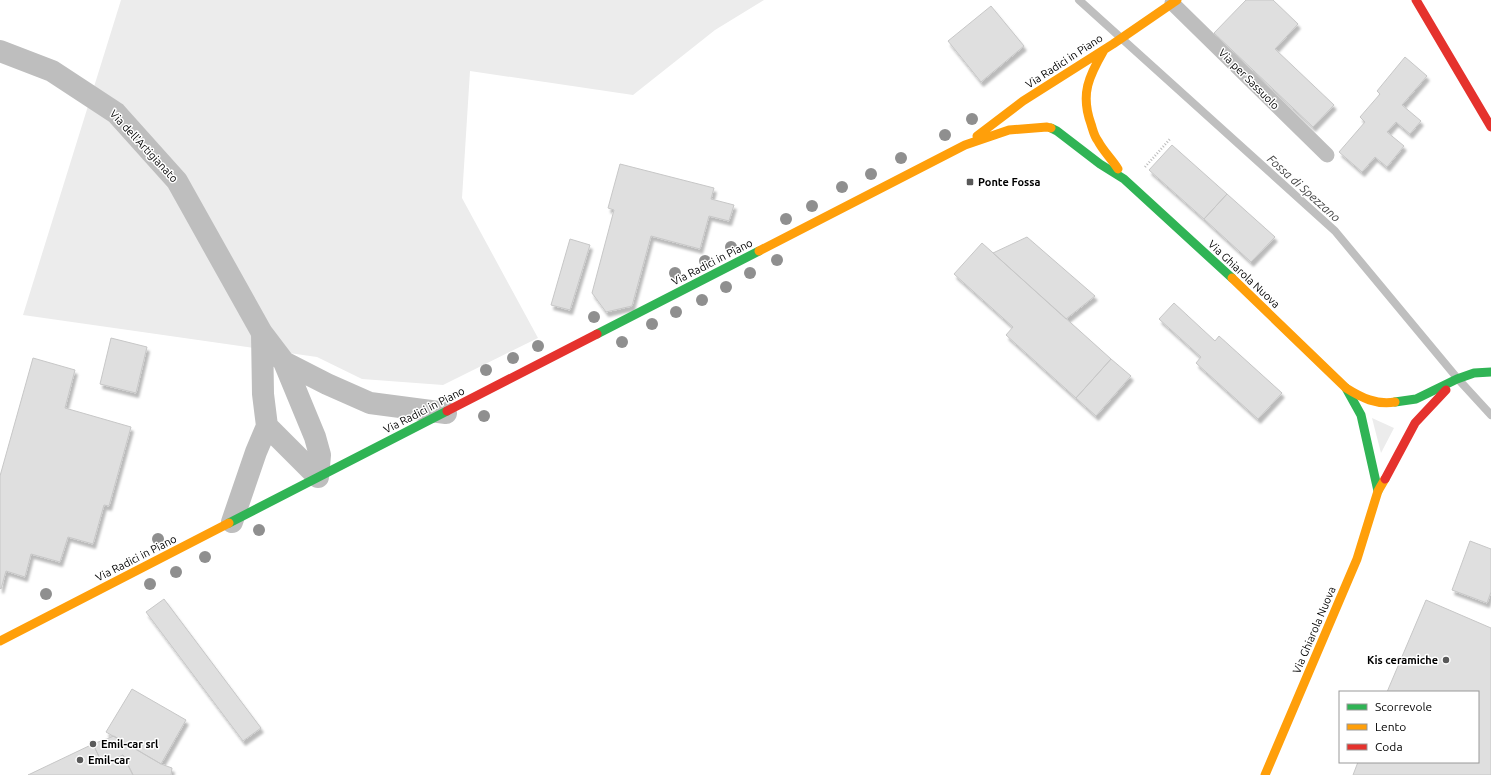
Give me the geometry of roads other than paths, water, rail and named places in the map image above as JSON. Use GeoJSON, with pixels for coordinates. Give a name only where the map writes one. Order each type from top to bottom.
{"type":"FeatureCollection","features":[{"type":"Feature","properties":{"kind":"street"},"geometry":{"type":"LineString","coordinates":[[1416,0],[1491,127]]}},
{"type":"Feature","properties":{"kind":"street","name":"Via Radici in Piano"},"geometry":{"type":"LineString","coordinates":[[0,641],[966,145],[1002,115],[1084,61],[1104,50],[1173,1]]}},
{"type":"Feature","properties":{"kind":"street"},"geometry":{"type":"LineString","coordinates":[[1104,50],[1092,72],[1085,94],[1086,113],[1098,141],[1112,158],[1124,179]]}},
{"type":"Feature","properties":{"kind":"street","name":"Via dell'Artigianato"},"geometry":{"type":"LineString","coordinates":[[0,51],[52,71],[116,113],[177,181],[262,333],[284,362],[315,437],[320,455],[318,477]]}},
{"type":"Feature","properties":{"kind":"street"},"geometry":{"type":"LineString","coordinates":[[966,145],[1009,130],[1047,127],[1057,131],[1100,164],[1124,179]]}},
{"type":"Feature","properties":{"kind":"street","name":"Via Ghiarola Nuova"},"geometry":{"type":"LineString","coordinates":[[1124,179],[1242,287],[1346,388]]}},
{"type":"Feature","properties":{"kind":"street","name":"Via dell'Artigianato"},"geometry":{"type":"LineString","coordinates":[[262,333],[263,394],[267,426]]}},
{"type":"Feature","properties":{"kind":"street","name":"Via dell'Artigianato"},"geometry":{"type":"LineString","coordinates":[[284,362],[327,384],[370,403],[446,413]]}},
{"type":"Feature","properties":{"kind":"street"},"geometry":{"type":"LineString","coordinates":[[1474,373],[1485,363]]}},
{"type":"Feature","properties":{"kind":"street"},"geometry":{"type":"LineString","coordinates":[[1346,388],[1362,398],[1384,404],[1416,399],[1457,379],[1474,373],[1491,372]]}},
{"type":"Feature","properties":{"kind":"street","name":"Via Ghiarola Nuova"},"geometry":{"type":"LineString","coordinates":[[1265,775],[1357,559],[1378,491],[1415,423],[1457,379]]}},
{"type":"Feature","properties":{"kind":"street"},"geometry":{"type":"LineString","coordinates":[[1346,388],[1361,415],[1378,491]]}},
{"type":"Feature","properties":{"kind":"street"},"geometry":{"type":"LineString","coordinates":[[232,522],[256,452],[267,426],[318,477]]}},
{"type":"Feature","properties":{"kind":"lane","name":"Via per Sassuolo"},"geometry":{"type":"LineString","coordinates":[[1173,1],[1326,155]]}},
{"type":"Feature","properties":{"kind":"waterway","name":"Fossa di Spezzano"},"geometry":{"type":"LineString","coordinates":[[1079,0],[1335,231],[1458,379],[1491,415]]}},
{"type":"Feature","properties":{"kind":"place","name":"Ponte Fossa"},"geometry":{"type":"Point","coordinates":[970,182]}},
{"type":"Feature","properties":{"kind":"place","name":"Kis ceramiche"},"geometry":{"type":"Point","coordinates":[1446,660]}},
{"type":"Feature","properties":{"kind":"place","name":"Emil-car srl"},"geometry":{"type":"Point","coordinates":[93,744]}},
{"type":"Feature","properties":{"kind":"place","name":"Emil-car"},"geometry":{"type":"Point","coordinates":[80,760]}}]}
